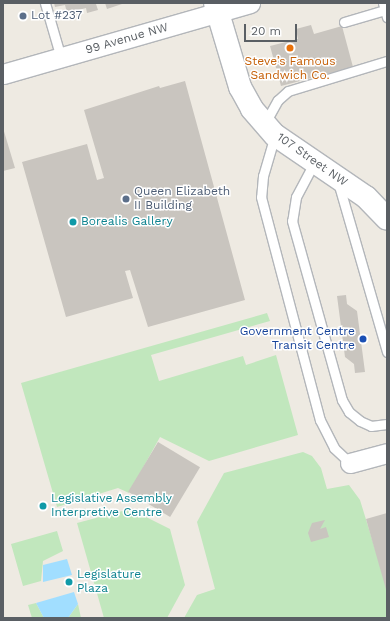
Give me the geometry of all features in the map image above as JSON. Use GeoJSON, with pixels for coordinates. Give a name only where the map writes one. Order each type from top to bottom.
{"type":"FeatureCollection","features":[{"type":"Feature","properties":{"kind":"street","name":"99 Avenue NW"},"geometry":{"type":"LineString","coordinates":[[3,74],[61,58],[216,8],[250,3]]}},
{"type":"Feature","properties":{"kind":"street","name":"107 Street NW"},"geometry":{"type":"LineString","coordinates":[[216,8],[240,87],[252,109],[270,129],[314,163],[366,197],[387,219]]}},
{"type":"Feature","properties":{"kind":"street"},"geometry":{"type":"LineString","coordinates":[[350,464],[387,454]]}},
{"type":"Feature","properties":{"kind":"lane"},"geometry":{"type":"LineString","coordinates":[[45,3],[61,58]]}},
{"type":"Feature","properties":{"kind":"lane"},"geometry":{"type":"LineString","coordinates":[[344,22],[385,10]]}},
{"type":"Feature","properties":{"kind":"lane"},"geometry":{"type":"LineString","coordinates":[[350,464],[334,448],[320,420],[261,197],[270,129],[278,100],[288,91],[387,61]]}},
{"type":"Feature","properties":{"kind":"lane"},"geometry":{"type":"LineString","coordinates":[[314,163],[296,197],[292,221],[342,400],[349,412],[360,421],[370,426],[387,424]]}},
{"type":"Feature","properties":{"kind":"lane"},"geometry":{"type":"LineString","coordinates":[[336,176],[387,352]]}},
{"type":"Feature","properties":{"kind":"green space"},"geometry":{"type":"Polygon","coordinates":[[[267,313],[270,321],[151,355],[159,381],[243,356],[246,365],[276,355],[298,435],[209,461],[160,437],[129,493],[118,488],[57,507],[21,383],[267,313]]]}},
{"type":"Feature","properties":{"kind":"green space"},"geometry":{"type":"Polygon","coordinates":[[[303,452],[312,456],[321,468],[327,489],[349,485],[360,500],[387,588],[387,618],[184,618],[197,595],[215,589],[197,522],[224,473],[303,452]]]}},
{"type":"Feature","properties":{"kind":"green space"},"geometry":{"type":"Polygon","coordinates":[[[130,509],[170,529],[185,585],[167,618],[104,618],[77,523],[130,509]]]}},
{"type":"Feature","properties":{"kind":"green space"},"geometry":{"type":"Polygon","coordinates":[[[57,531],[63,551],[43,561],[41,581],[23,586],[11,544],[57,531]]]}},
{"type":"Feature","properties":{"kind":"green space"},"geometry":{"type":"Polygon","coordinates":[[[36,603],[44,618],[32,618],[28,605],[36,603]]]}},
{"type":"Feature","properties":{"kind":"green space"},"geometry":{"type":"Polygon","coordinates":[[[78,604],[81,618],[68,618],[78,604]]]}},
{"type":"Feature","properties":{"kind":"water"},"geometry":{"type":"Polygon","coordinates":[[[67,559],[72,575],[43,582],[43,565],[67,559]]]}},
{"type":"Feature","properties":{"kind":"water"},"geometry":{"type":"Polygon","coordinates":[[[74,592],[78,604],[68,618],[44,618],[36,603],[74,592]]]}},
{"type":"Feature","properties":{"kind":"building"},"geometry":{"type":"Polygon","coordinates":[[[54,3],[99,3],[96,4],[98,10],[87,13],[86,8],[67,13],[65,5],[55,7],[54,3]]]}},
{"type":"Feature","properties":{"kind":"building"},"geometry":{"type":"Polygon","coordinates":[[[105,3],[121,3],[122,4],[107,9],[105,3]]]}},
{"type":"Feature","properties":{"kind":"building"},"geometry":{"type":"Polygon","coordinates":[[[311,25],[314,34],[342,26],[353,67],[281,86],[270,46],[298,39],[296,29],[311,25]]]}},
{"type":"Feature","properties":{"kind":"building","name":"Queen Elizabeth II Building"},"geometry":{"type":"Polygon","coordinates":[[[185,81],[245,300],[148,327],[130,270],[125,271],[133,298],[66,317],[22,162],[87,144],[97,180],[104,178],[84,110],[159,86],[160,88],[185,81]]]}},
{"type":"Feature","properties":{"kind":"building"},"geometry":{"type":"Polygon","coordinates":[[[3,128],[15,168],[3,171],[3,128]]]}},
{"type":"Feature","properties":{"kind":"building"},"geometry":{"type":"Polygon","coordinates":[[[346,295],[347,304],[357,311],[365,372],[355,373],[354,364],[345,357],[337,296],[346,295]]]}},
{"type":"Feature","properties":{"kind":"building"},"geometry":{"type":"Polygon","coordinates":[[[158,442],[200,467],[170,517],[128,492],[158,442]]]}},
{"type":"Feature","properties":{"kind":"building"},"geometry":{"type":"Polygon","coordinates":[[[387,513],[387,593],[366,519],[387,513]]]}},
{"type":"Feature","properties":{"kind":"building"},"geometry":{"type":"Polygon","coordinates":[[[325,520],[320,529],[326,527],[329,537],[311,542],[308,533],[312,523],[325,520]]]}},
{"type":"Feature","properties":{"kind":"place","name":"Lot #237"},"geometry":{"type":"Point","coordinates":[23,16]}},
{"type":"Feature","properties":{"kind":"place","name":"Steve’s Famous Sandwich Co."},"geometry":{"type":"Point","coordinates":[290,48]}},
{"type":"Feature","properties":{"kind":"place","name":"Queen Elizabeth II Building"},"geometry":{"type":"Point","coordinates":[126,199]}},
{"type":"Feature","properties":{"kind":"place","name":"Borealis Gallery"},"geometry":{"type":"Point","coordinates":[73,222]}},
{"type":"Feature","properties":{"kind":"place","name":"Government Centre Transit Centre"},"geometry":{"type":"Point","coordinates":[363,339]}},
{"type":"Feature","properties":{"kind":"place","name":"Legislative Assembly Interpretive Centre"},"geometry":{"type":"Point","coordinates":[43,506]}},
{"type":"Feature","properties":{"kind":"place","name":"Legislature Plaza"},"geometry":{"type":"Point","coordinates":[69,582]}}]}
